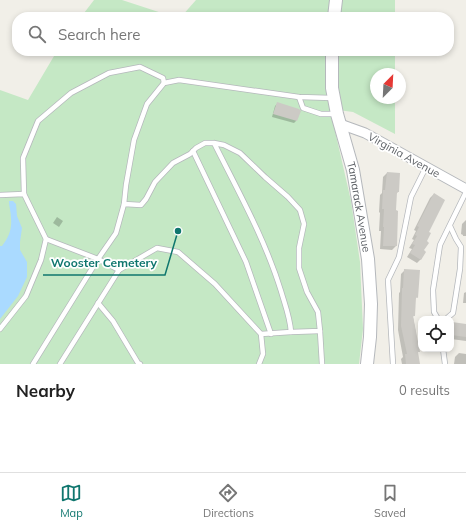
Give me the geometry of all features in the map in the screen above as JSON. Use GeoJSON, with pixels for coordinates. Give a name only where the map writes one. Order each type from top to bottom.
{"type":"FeatureCollection","features":[{"type":"Feature","properties":{"kind":"street"},"geometry":{"type":"LineString","coordinates":[[335,12],[336,0]]}},
{"type":"Feature","properties":{"kind":"street","name":"Tamarack Avenue"},"geometry":{"type":"LineString","coordinates":[[332,56],[332,88],[353,170],[368,259],[371,304],[367,364]]}},
{"type":"Feature","properties":{"kind":"street","name":"Virginia Avenue"},"geometry":{"type":"LineString","coordinates":[[339,119],[466,191]]}},
{"type":"Feature","properties":{"kind":"lane"},"geometry":{"type":"LineString","coordinates":[[0,329],[26,296],[41,260],[46,239],[24,194],[22,158],[38,122],[71,93],[109,73],[140,67],[162,78],[164,83]]}},
{"type":"Feature","properties":{"kind":"lane"},"geometry":{"type":"LineString","coordinates":[[33,364],[98,259],[116,233],[124,204],[134,140],[147,104],[164,83],[179,80],[298,97],[334,98]]}},
{"type":"Feature","properties":{"kind":"lane"},"geometry":{"type":"LineString","coordinates":[[298,97],[303,108],[339,119]]}},
{"type":"Feature","properties":{"kind":"lane"},"geometry":{"type":"LineString","coordinates":[[124,204],[141,205],[155,182],[173,163],[190,154],[196,148],[205,143],[224,145],[240,153],[300,210],[304,224],[299,248],[299,268],[307,292],[318,312],[322,364]]}},
{"type":"Feature","properties":{"kind":"lane"},"geometry":{"type":"LineString","coordinates":[[214,143],[247,208],[274,270],[290,320],[291,332]]}},
{"type":"Feature","properties":{"kind":"lane"},"geometry":{"type":"LineString","coordinates":[[193,151],[246,262],[271,334]]}},
{"type":"Feature","properties":{"kind":"lane"},"geometry":{"type":"LineString","coordinates":[[393,364],[388,280],[398,257],[411,197],[426,167]]}},
{"type":"Feature","properties":{"kind":"lane"},"geometry":{"type":"LineString","coordinates":[[436,316],[434,312],[434,290],[440,245],[466,191]]}},
{"type":"Feature","properties":{"kind":"lane"},"geometry":{"type":"LineString","coordinates":[[0,195],[24,194]]}},
{"type":"Feature","properties":{"kind":"lane"},"geometry":{"type":"LineString","coordinates":[[450,226],[461,247],[461,261],[453,313],[450,316]]}},
{"type":"Feature","properties":{"kind":"lane"},"geometry":{"type":"LineString","coordinates":[[46,239],[98,259],[119,270]]}},
{"type":"Feature","properties":{"kind":"lane"},"geometry":{"type":"LineString","coordinates":[[60,364],[119,270],[157,248],[178,252],[215,284],[261,334],[263,354],[259,364]]}},
{"type":"Feature","properties":{"kind":"lane"},"geometry":{"type":"LineString","coordinates":[[98,303],[113,321],[140,364]]}},
{"type":"Feature","properties":{"kind":"lane"},"geometry":{"type":"LineString","coordinates":[[261,334],[320,331]]}},
{"type":"Feature","properties":{"kind":"lane"},"geometry":{"type":"LineString","coordinates":[[443,352],[445,364]]}},
{"type":"Feature","properties":{"kind":"green space"},"geometry":{"type":"Polygon","coordinates":[[[94,0],[122,0],[159,12],[85,12],[94,0]]]}},
{"type":"Feature","properties":{"kind":"green space"},"geometry":{"type":"Polygon","coordinates":[[[196,0],[395,0],[395,12],[185,12],[196,0]]]}},
{"type":"Feature","properties":{"kind":"green space"},"geometry":{"type":"Polygon","coordinates":[[[54,56],[395,56],[395,68],[370,68],[370,104],[395,104],[395,134],[353,112],[330,109],[351,201],[360,262],[363,329],[359,364],[0,364],[0,90],[28,100],[54,56]]]}},
{"type":"Feature","properties":{"kind":"water"},"geometry":{"type":"Polygon","coordinates":[[[9,201],[13,201],[16,204],[17,216],[22,228],[20,250],[27,262],[27,277],[18,296],[0,319],[0,246],[2,246],[10,233],[11,216],[9,201]]]}},
{"type":"Feature","properties":{"kind":"building"},"geometry":{"type":"Polygon","coordinates":[[[277,102],[299,109],[301,111],[297,121],[273,114],[277,102]]]}},
{"type":"Feature","properties":{"kind":"building"},"geometry":{"type":"Polygon","coordinates":[[[387,172],[400,173],[396,210],[398,211],[397,246],[383,246],[383,190],[385,190],[387,172]]]}},
{"type":"Feature","properties":{"kind":"building"},"geometry":{"type":"Polygon","coordinates":[[[434,193],[445,200],[429,232],[431,233],[427,241],[429,243],[424,250],[426,252],[421,260],[410,253],[415,245],[412,244],[417,236],[415,235],[419,227],[417,226],[434,193]]]}},
{"type":"Feature","properties":{"kind":"building"},"geometry":{"type":"Polygon","coordinates":[[[404,269],[420,270],[418,298],[416,297],[415,316],[413,316],[418,342],[420,364],[406,364],[405,354],[407,354],[401,326],[404,269]]]}},
{"type":"Feature","properties":{"kind":"building"},"geometry":{"type":"Polygon","coordinates":[[[454,322],[466,324],[466,337],[454,335],[454,322]]]}},
{"type":"Feature","properties":{"kind":"place","name":"Wooster Cemetery"},"geometry":{"type":"Point","coordinates":[178,231]}}]}
